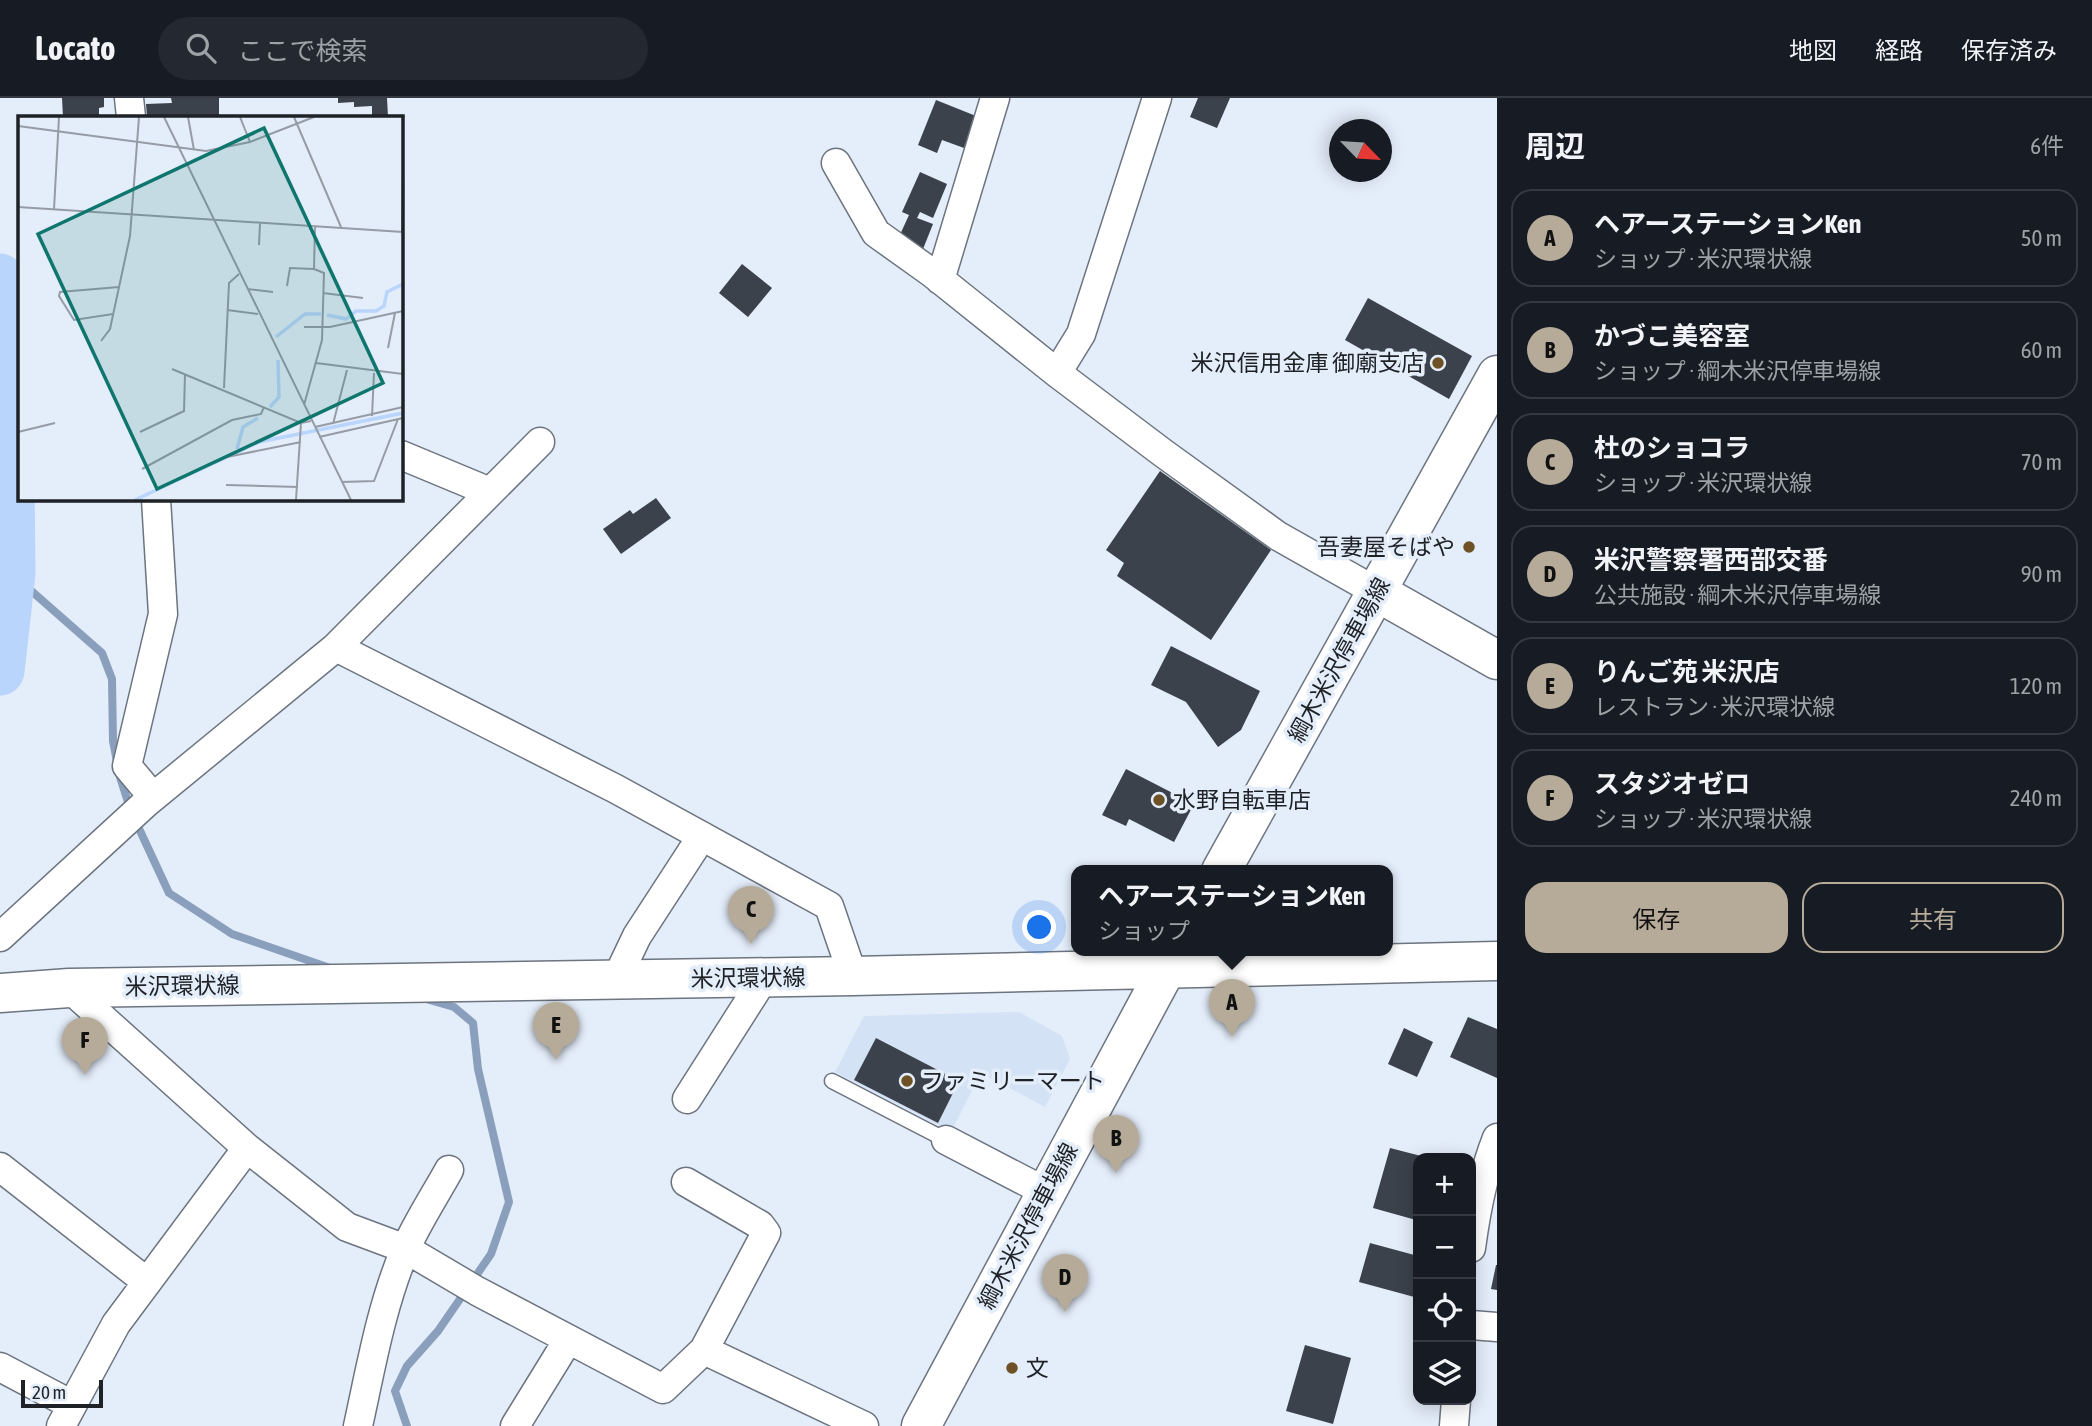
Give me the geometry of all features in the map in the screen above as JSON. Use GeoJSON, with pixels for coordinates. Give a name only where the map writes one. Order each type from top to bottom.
{"type":"FeatureCollection","features":[{"type":"Feature","properties":{"kind":"main road","name":"綱木米沢停車場線"},"geometry":{"type":"LineString","coordinates":[[1224,865],[1497,375]]}},
{"type":"Feature","properties":{"kind":"main road"},"geometry":{"type":"LineString","coordinates":[[1377,592],[1497,660]]}},
{"type":"Feature","properties":{"kind":"main road","name":"綱木米沢停車場線"},"geometry":{"type":"LineString","coordinates":[[920,1426],[1171,960]]}},
{"type":"Feature","properties":{"kind":"main road","name":"米沢環状線"},"geometry":{"type":"LineString","coordinates":[[0,993],[69,988],[853,976],[1171,960],[1497,961]]}},
{"type":"Feature","properties":{"kind":"street"},"geometry":{"type":"LineString","coordinates":[[129,98],[131,116]]}},
{"type":"Feature","properties":{"kind":"street"},"geometry":{"type":"LineString","coordinates":[[940,280],[995,98]]}},
{"type":"Feature","properties":{"kind":"street"},"geometry":{"type":"LineString","coordinates":[[1057,373],[1081,334],[1157,98]]}},
{"type":"Feature","properties":{"kind":"street"},"geometry":{"type":"LineString","coordinates":[[836,163],[876,233],[1163,453],[1278,536],[1377,592]]}},
{"type":"Feature","properties":{"kind":"street"},"geometry":{"type":"LineString","coordinates":[[0,937],[142,806],[336,647],[540,442]]}},
{"type":"Feature","properties":{"kind":"street"},"geometry":{"type":"LineString","coordinates":[[402,455],[491,492]]}},
{"type":"Feature","properties":{"kind":"street"},"geometry":{"type":"LineString","coordinates":[[142,806],[127,766],[163,614],[156,500]]}},
{"type":"Feature","properties":{"kind":"street"},"geometry":{"type":"LineString","coordinates":[[336,647],[616,789],[829,906],[853,976]]}},
{"type":"Feature","properties":{"kind":"street"},"geometry":{"type":"LineString","coordinates":[[617,980],[637,936],[702,836]]}},
{"type":"Feature","properties":{"kind":"street"},"geometry":{"type":"LineString","coordinates":[[687,1098],[764,978]]}},
{"type":"Feature","properties":{"kind":"street"},"geometry":{"type":"LineString","coordinates":[[69,988],[247,1148],[347,1227],[406,1248],[469,1286],[663,1389],[704,1350],[766,1234],[760,1225],[686,1182]]}},
{"type":"Feature","properties":{"kind":"street"},"geometry":{"type":"LineString","coordinates":[[1480,1238],[1486,1164],[1497,1138]]}},
{"type":"Feature","properties":{"kind":"street"},"geometry":{"type":"LineString","coordinates":[[946,1140],[1046,1192]]}},
{"type":"Feature","properties":{"kind":"street"},"geometry":{"type":"LineString","coordinates":[[0,1367],[67,1415],[116,1324],[247,1148]]}},
{"type":"Feature","properties":{"kind":"street"},"geometry":{"type":"LineString","coordinates":[[0,1167],[147,1282]]}},
{"type":"Feature","properties":{"kind":"street"},"geometry":{"type":"LineString","coordinates":[[358,1426],[388,1297],[406,1248],[449,1170]]}},
{"type":"Feature","properties":{"kind":"street"},"geometry":{"type":"LineString","coordinates":[[1476,1325],[1497,1327]]}},
{"type":"Feature","properties":{"kind":"street"},"geometry":{"type":"LineString","coordinates":[[515,1426],[568,1340]]}},
{"type":"Feature","properties":{"kind":"street"},"geometry":{"type":"LineString","coordinates":[[704,1350],[864,1426]]}},
{"type":"Feature","properties":{"kind":"street"},"geometry":{"type":"LineString","coordinates":[[1454,1426],[1456,1405]]}},
{"type":"Feature","properties":{"kind":"lane"},"geometry":{"type":"LineString","coordinates":[[832,1082],[946,1140]]}},
{"type":"Feature","properties":{"kind":"shaded area"},"geometry":{"type":"Polygon","coordinates":[[[1019,1012],[1062,1036],[1070,1059],[1045,1107],[981,1073],[951,1132],[835,1072],[864,1016],[1019,1012]]]}},
{"type":"Feature","properties":{"kind":"building"},"geometry":{"type":"Polygon","coordinates":[[[62,98],[104,98],[104,107],[99,108],[99,116],[63,116],[62,98]]]}},
{"type":"Feature","properties":{"kind":"building"},"geometry":{"type":"Polygon","coordinates":[[[171,98],[219,98],[219,116],[147,116],[146,104],[172,103],[171,98]]]}},
{"type":"Feature","properties":{"kind":"building"},"geometry":{"type":"Polygon","coordinates":[[[338,98],[387,98],[388,116],[372,116],[372,106],[354,107],[354,102],[338,103],[338,98]]]}},
{"type":"Feature","properties":{"kind":"building"},"geometry":{"type":"Polygon","coordinates":[[[1198,98],[1230,98],[1217,128],[1190,117],[1198,98]]]}},
{"type":"Feature","properties":{"kind":"building"},"geometry":{"type":"Polygon","coordinates":[[[936,100],[976,116],[964,148],[942,140],[937,153],[918,145],[936,100]]]}},
{"type":"Feature","properties":{"kind":"building"},"geometry":{"type":"Polygon","coordinates":[[[920,172],[947,184],[933,218],[920,212],[917,218],[933,224],[923,249],[898,239],[909,215],[902,212],[920,172]]]}},
{"type":"Feature","properties":{"kind":"building"},"geometry":{"type":"Polygon","coordinates":[[[742,264],[772,288],[748,317],[719,293],[742,264]]]}},
{"type":"Feature","properties":{"kind":"building"},"geometry":{"type":"Polygon","coordinates":[[[1368,298],[1472,356],[1449,399],[1345,340],[1368,298]]]}},
{"type":"Feature","properties":{"kind":"building"},"geometry":{"type":"Polygon","coordinates":[[[1160,471],[1271,550],[1211,640],[1117,576],[1124,563],[1106,550],[1160,471]]]}},
{"type":"Feature","properties":{"kind":"building"},"geometry":{"type":"Polygon","coordinates":[[[656,498],[671,518],[621,554],[603,529],[630,510],[633,514],[656,498]]]}},
{"type":"Feature","properties":{"kind":"building"},"geometry":{"type":"Polygon","coordinates":[[[1171,646],[1260,691],[1241,730],[1218,747],[1186,702],[1151,685],[1171,646]]]}},
{"type":"Feature","properties":{"kind":"building"},"geometry":{"type":"Polygon","coordinates":[[[1126,769],[1194,804],[1174,842],[1129,819],[1126,826],[1102,815],[1126,769]]]}},
{"type":"Feature","properties":{"kind":"building"},"geometry":{"type":"Polygon","coordinates":[[[1468,1017],[1497,1029],[1497,1078],[1450,1057],[1468,1017]]]}},
{"type":"Feature","properties":{"kind":"building"},"geometry":{"type":"Polygon","coordinates":[[[1404,1028],[1433,1042],[1417,1077],[1388,1064],[1404,1028]]]}},
{"type":"Feature","properties":{"kind":"building","name":"ファミリーマート"},"geometry":{"type":"Polygon","coordinates":[[[876,1038],[959,1081],[938,1123],[854,1080],[876,1038]]]}},
{"type":"Feature","properties":{"kind":"building"},"geometry":{"type":"Polygon","coordinates":[[[1390,1148],[1413,1154],[1413,1219],[1373,1208],[1390,1148]]]}},
{"type":"Feature","properties":{"kind":"building"},"geometry":{"type":"Polygon","coordinates":[[[1370,1243],[1413,1255],[1413,1297],[1359,1282],[1370,1243]]]}},
{"type":"Feature","properties":{"kind":"building"},"geometry":{"type":"Polygon","coordinates":[[[1497,1265],[1497,1290],[1491,1289],[1497,1265]]]}},
{"type":"Feature","properties":{"kind":"building"},"geometry":{"type":"Polygon","coordinates":[[[1305,1345],[1351,1358],[1333,1424],[1286,1411],[1305,1345]]]}},
{"type":"Feature","properties":{"kind":"waterway"},"geometry":{"type":"LineString","coordinates":[[0,278],[9,392],[11,573],[0,671]]}},
{"type":"Feature","properties":{"kind":"waterway"},"geometry":{"type":"LineString","coordinates":[[11,573],[102,653],[112,679],[113,741],[130,808]]}},
{"type":"Feature","properties":{"kind":"waterway"},"geometry":{"type":"LineString","coordinates":[[135,820],[169,893],[232,934],[330,968]]}},
{"type":"Feature","properties":{"kind":"waterway"},"geometry":{"type":"LineString","coordinates":[[407,1426],[395,1391],[407,1366],[438,1331],[491,1254],[509,1202],[478,1069],[473,1023],[454,1007],[426,999]]}},
{"type":"Feature","properties":{"kind":"place","name":"米沢信用金庫 御廟支店"},"geometry":{"type":"Point","coordinates":[1438,363]}},
{"type":"Feature","properties":{"kind":"place","name":"吾妻屋そばや"},"geometry":{"type":"Point","coordinates":[1469,547]}},
{"type":"Feature","properties":{"kind":"place","name":"水野自転車店"},"geometry":{"type":"Point","coordinates":[1159,800]}},
{"type":"Feature","properties":{"kind":"place","name":"杜のショコラ"},"geometry":{"type":"Point","coordinates":[751,944]}},
{"type":"Feature","properties":{"kind":"place","name":"ヘアーステーションKen"},"geometry":{"type":"Point","coordinates":[1232,1037]}},
{"type":"Feature","properties":{"kind":"place","name":"りんご苑 米沢店"},"geometry":{"type":"Point","coordinates":[556,1060]}},
{"type":"Feature","properties":{"kind":"place","name":"スタジオゼロ"},"geometry":{"type":"Point","coordinates":[85,1075]}},
{"type":"Feature","properties":{"kind":"place","name":"ファミリーマート"},"geometry":{"type":"Point","coordinates":[907,1081]}},
{"type":"Feature","properties":{"kind":"place","name":"かづこ美容室"},"geometry":{"type":"Point","coordinates":[1116,1173]}},
{"type":"Feature","properties":{"kind":"place","name":"米沢警察署西部交番"},"geometry":{"type":"Point","coordinates":[1065,1312]}},
{"type":"Feature","properties":{"kind":"place","name":"文"},"geometry":{"type":"Point","coordinates":[1012,1368]}}]}
